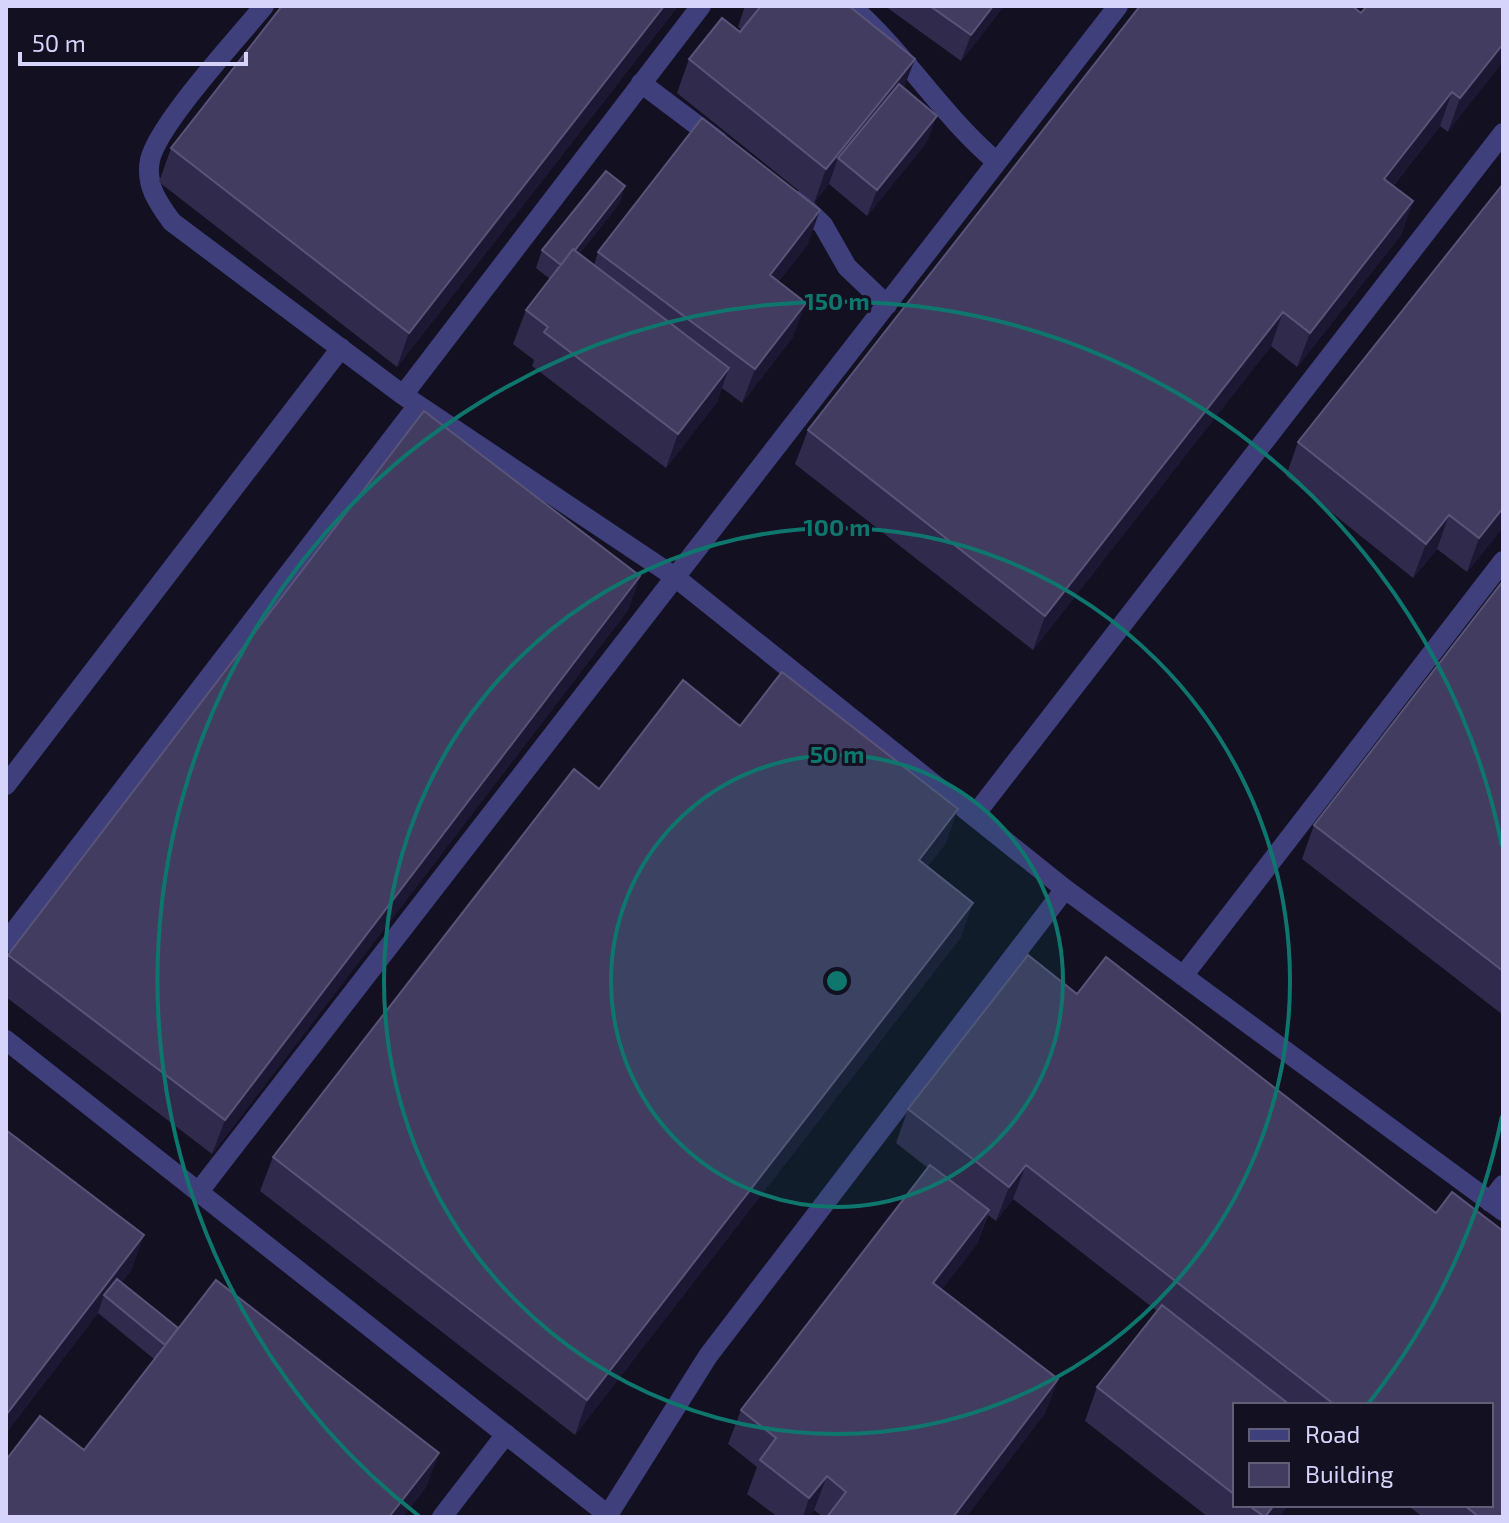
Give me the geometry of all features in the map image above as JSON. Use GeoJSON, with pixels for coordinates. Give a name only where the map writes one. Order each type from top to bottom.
{"type":"FeatureCollection","features":[{"type":"Feature","properties":{"kind":"lane"},"geometry":{"type":"LineString","coordinates":[[264,6],[164,130],[150,159],[154,197],[172,222],[410,400],[675,577],[1065,889],[1496,1206],[1503,1185]]}},
{"type":"Feature","properties":{"kind":"lane"},"geometry":{"type":"LineString","coordinates":[[6,942],[701,6]]}},
{"type":"Feature","properties":{"kind":"lane"},"geometry":{"type":"LineString","coordinates":[[851,6],[905,58],[948,117],[997,162]]}},
{"type":"Feature","properties":{"kind":"lane"},"geometry":{"type":"LineString","coordinates":[[200,1190],[1118,6]]}},
{"type":"Feature","properties":{"kind":"lane"},"geometry":{"type":"LineString","coordinates":[[641,83],[737,155]]}},
{"type":"Feature","properties":{"kind":"lane"},"geometry":{"type":"LineString","coordinates":[[974,816],[1503,133]]}},
{"type":"Feature","properties":{"kind":"lane"},"geometry":{"type":"LineString","coordinates":[[785,191],[823,225],[847,267],[887,305]]}},
{"type":"Feature","properties":{"kind":"lane"},"geometry":{"type":"LineString","coordinates":[[6,785],[341,348]]}},
{"type":"Feature","properties":{"kind":"lane"},"geometry":{"type":"LineString","coordinates":[[1183,976],[1503,561]]}},
{"type":"Feature","properties":{"kind":"lane"},"geometry":{"type":"LineString","coordinates":[[6,1040],[200,1190],[609,1516],[708,1356],[1065,889]]}},
{"type":"Feature","properties":{"kind":"lane"},"geometry":{"type":"LineString","coordinates":[[442,1517],[506,1434]]}},
{"type":"Feature","properties":{"kind":"building"},"geometry":{"type":"Polygon","coordinates":[[[282,6],[664,6],[409,333],[171,148],[282,6]]]}},
{"type":"Feature","properties":{"kind":"building"},"geometry":{"type":"Polygon","coordinates":[[[761,6],[849,6],[915,59],[826,169],[689,59],[722,18],[740,32],[761,6]]]}},
{"type":"Feature","properties":{"kind":"building"},"geometry":{"type":"Polygon","coordinates":[[[930,6],[993,6],[971,35],[930,6]]]}},
{"type":"Feature","properties":{"kind":"building"},"geometry":{"type":"Polygon","coordinates":[[[1140,6],[1352,6],[1361,13],[1367,6],[1502,6],[1503,44],[1460,98],[1452,92],[1384,179],[1413,201],[1310,333],[1283,312],[1045,616],[808,430],[1140,6]]]}},
{"type":"Feature","properties":{"kind":"building"},"geometry":{"type":"Polygon","coordinates":[[[899,84],[937,116],[877,190],[838,158],[899,84]]]}},
{"type":"Feature","properties":{"kind":"building"},"geometry":{"type":"Polygon","coordinates":[[[702,118],[820,210],[770,275],[806,303],[755,369],[598,252],[702,118]]]}},
{"type":"Feature","properties":{"kind":"building"},"geometry":{"type":"Polygon","coordinates":[[[606,171],[625,186],[561,265],[542,250],[606,171]]]}},
{"type":"Feature","properties":{"kind":"building"},"geometry":{"type":"Polygon","coordinates":[[[1503,184],[1503,508],[1479,538],[1449,515],[1426,544],[1298,442],[1503,184]]]}},
{"type":"Feature","properties":{"kind":"building"},"geometry":{"type":"Polygon","coordinates":[[[573,249],[729,368],[678,434],[544,332],[548,327],[526,310],[573,249]]]}},
{"type":"Feature","properties":{"kind":"building"},"geometry":{"type":"Polygon","coordinates":[[[424,411],[640,576],[225,1120],[8,955],[424,411]]]}},
{"type":"Feature","properties":{"kind":"building"},"geometry":{"type":"Polygon","coordinates":[[[1503,581],[1503,971],[1314,825],[1503,581]]]}},
{"type":"Feature","properties":{"kind":"building"},"geometry":{"type":"Polygon","coordinates":[[[782,672],[958,809],[919,860],[973,903],[587,1400],[273,1157],[574,769],[599,789],[683,680],[740,726],[782,672]]]}},
{"type":"Feature","properties":{"kind":"building"},"geometry":{"type":"Polygon","coordinates":[[[1028,955],[1077,994],[1106,957],[1436,1213],[1452,1192],[1503,1231],[1503,1517],[1479,1517],[1466,1507],[1493,1507],[1493,1403],[1332,1403],[1026,1165],[1009,1187],[908,1109],[1028,955]]]}},
{"type":"Feature","properties":{"kind":"building"},"geometry":{"type":"Polygon","coordinates":[[[6,1130],[144,1235],[6,1415],[6,1130]]]}},
{"type":"Feature","properties":{"kind":"building"},"geometry":{"type":"Polygon","coordinates":[[[930,1165],[989,1210],[933,1283],[1058,1379],[953,1517],[827,1517],[846,1492],[827,1476],[809,1498],[760,1460],[776,1438],[741,1410],[930,1165]]]}},
{"type":"Feature","properties":{"kind":"building"},"geometry":{"type":"Polygon","coordinates":[[[117,1279],[178,1328],[165,1345],[104,1295],[117,1279]]]}},
{"type":"Feature","properties":{"kind":"building"},"geometry":{"type":"Polygon","coordinates":[[[216,1280],[439,1453],[389,1517],[6,1517],[6,1460],[40,1416],[84,1450],[216,1280]]]}},
{"type":"Feature","properties":{"kind":"building"},"geometry":{"type":"Polygon","coordinates":[[[1162,1305],[1287,1403],[1233,1403],[1233,1493],[1097,1387],[1162,1305]]]}},
{"type":"Feature","properties":{"kind":"building"},"geometry":{"type":"Polygon","coordinates":[[[1251,1507],[1272,1507],[1265,1517],[1251,1507]]]}}]}
